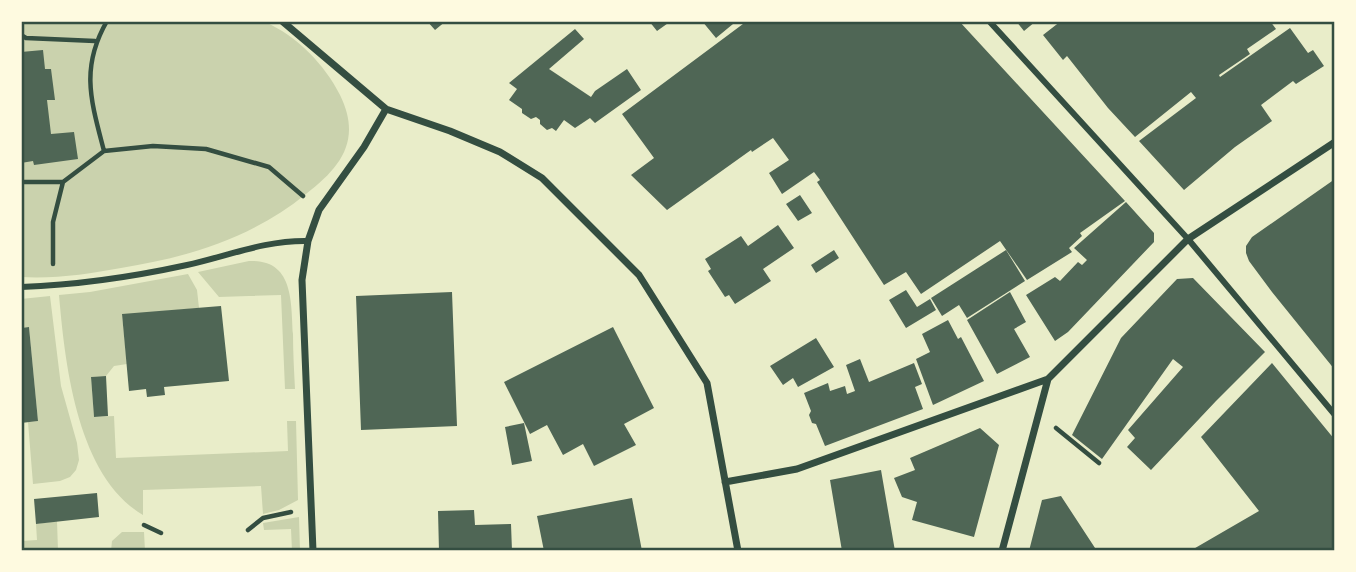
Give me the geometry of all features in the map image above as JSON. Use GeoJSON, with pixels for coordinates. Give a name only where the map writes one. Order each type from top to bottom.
{"type":"FeatureCollection","features":[{"type":"Feature","properties":{"kind":"street"},"geometry":{"type":"LineString","coordinates":[[282,21],[387,109],[499,152],[542,177],[639,275],[707,383],[738,551]]}},
{"type":"Feature","properties":{"kind":"street"},"geometry":{"type":"LineString","coordinates":[[989,21],[1188,239],[1335,415]]}},
{"type":"Feature","properties":{"kind":"street"},"geometry":{"type":"LineString","coordinates":[[313,551],[302,281],[307,241],[319,210],[387,109]]}},
{"type":"Feature","properties":{"kind":"street"},"geometry":{"type":"LineString","coordinates":[[725,482],[797,469],[1048,379],[1188,239],[1335,142]]}},
{"type":"Feature","properties":{"kind":"street"},"geometry":{"type":"LineString","coordinates":[[21,287],[53,286],[188,265],[268,243],[307,241]]}},
{"type":"Feature","properties":{"kind":"street"},"geometry":{"type":"LineString","coordinates":[[1002,551],[1048,379]]}},
{"type":"Feature","properties":{"kind":"path"},"geometry":{"type":"LineString","coordinates":[[104,150],[92,104],[89,77],[95,41],[107,21]]}},
{"type":"Feature","properties":{"kind":"path"},"geometry":{"type":"LineString","coordinates":[[21,36],[95,41]]}},
{"type":"Feature","properties":{"kind":"path"},"geometry":{"type":"LineString","coordinates":[[53,286],[52,222],[63,182],[104,150],[153,146],[206,149],[269,167],[319,210]]}},
{"type":"Feature","properties":{"kind":"path"},"geometry":{"type":"LineString","coordinates":[[21,181],[63,182]]}},
{"type":"Feature","properties":{"kind":"path"},"geometry":{"type":"LineString","coordinates":[[1038,414],[1099,463]]}},
{"type":"Feature","properties":{"kind":"path"},"geometry":{"type":"LineString","coordinates":[[248,530],[263,518],[312,507]]}},
{"type":"Feature","properties":{"kind":"path"},"geometry":{"type":"LineString","coordinates":[[144,525],[161,533]]}},
{"type":"Feature","properties":{"kind":"green space"},"geometry":{"type":"Polygon","coordinates":[[[245,19],[265,22],[299,43],[318,62],[334,84],[346,111],[349,126],[344,151],[338,163],[318,184],[285,209],[264,223],[219,243],[171,258],[109,270],[59,277],[21,277],[21,21],[245,19]]]}},
{"type":"Feature","properties":{"kind":"green space"},"geometry":{"type":"Polygon","coordinates":[[[249,261],[264,262],[275,267],[287,285],[292,309],[295,389],[285,389],[281,295],[219,297],[198,272],[249,261]]]}},
{"type":"Feature","properties":{"kind":"green space"},"geometry":{"type":"Polygon","coordinates":[[[188,274],[197,290],[199,308],[122,315],[127,364],[114,366],[106,376],[91,377],[94,417],[114,416],[116,458],[288,451],[287,421],[296,421],[298,500],[279,510],[263,514],[261,486],[143,490],[143,515],[121,497],[103,474],[89,446],[71,385],[59,295],[188,274]]]}},
{"type":"Feature","properties":{"kind":"green space"},"geometry":{"type":"Polygon","coordinates":[[[50,296],[61,386],[79,460],[70,477],[33,484],[28,422],[38,421],[29,327],[21,328],[21,299],[50,296]]]}},
{"type":"Feature","properties":{"kind":"green space"},"geometry":{"type":"Polygon","coordinates":[[[299,517],[300,551],[292,551],[291,529],[264,530],[263,523],[299,517]]]}},
{"type":"Feature","properties":{"kind":"green space"},"geometry":{"type":"Polygon","coordinates":[[[57,521],[58,551],[21,551],[21,541],[37,540],[36,524],[57,521]]]}},
{"type":"Feature","properties":{"kind":"green space"},"geometry":{"type":"Polygon","coordinates":[[[122,532],[144,532],[145,551],[111,551],[112,541],[122,532]]]}},
{"type":"Feature","properties":{"kind":"building"},"geometry":{"type":"Polygon","coordinates":[[[427,21],[446,21],[435,30],[427,21]]]}},
{"type":"Feature","properties":{"kind":"building"},"geometry":{"type":"Polygon","coordinates":[[[649,21],[671,21],[657,31],[649,21]]]}},
{"type":"Feature","properties":{"kind":"building"},"geometry":{"type":"Polygon","coordinates":[[[702,21],[731,21],[733,24],[716,38],[702,21]]]}},
{"type":"Feature","properties":{"kind":"building"},"geometry":{"type":"Polygon","coordinates":[[[747,21],[959,21],[1125,201],[1080,233],[1082,236],[1069,248],[1072,252],[1027,280],[1000,241],[921,294],[906,272],[884,285],[817,182],[820,180],[814,172],[782,194],[769,173],[789,160],[773,138],[752,152],[751,150],[667,210],[631,175],[654,158],[622,114],[747,21]]]}},
{"type":"Feature","properties":{"kind":"building"},"geometry":{"type":"Polygon","coordinates":[[[1016,21],[1036,21],[1024,31],[1016,21]]]}},
{"type":"Feature","properties":{"kind":"building"},"geometry":{"type":"Polygon","coordinates":[[[1061,21],[1270,21],[1276,29],[1247,49],[1250,54],[1219,75],[1220,77],[1290,28],[1308,53],[1313,50],[1324,66],[1296,84],[1293,81],[1261,105],[1272,121],[1235,147],[1184,190],[1139,141],[1196,98],[1191,92],[1135,137],[1067,56],[1063,60],[1043,35],[1061,21]]]}},
{"type":"Feature","properties":{"kind":"building"},"geometry":{"type":"Polygon","coordinates":[[[575,29],[584,39],[549,69],[591,97],[595,91],[627,69],[641,90],[595,123],[590,118],[575,128],[564,120],[556,131],[552,128],[547,130],[540,124],[540,120],[536,117],[531,119],[509,100],[517,89],[509,83],[575,29]]]}},
{"type":"Feature","properties":{"kind":"building"},"geometry":{"type":"Polygon","coordinates":[[[43,50],[45,69],[51,69],[55,100],[47,100],[51,134],[74,132],[78,159],[34,165],[33,161],[21,163],[21,52],[43,50]]]}},
{"type":"Feature","properties":{"kind":"building"},"geometry":{"type":"Polygon","coordinates":[[[1335,179],[1335,370],[1249,261],[1246,246],[1252,237],[1335,179]]]}},
{"type":"Feature","properties":{"kind":"building"},"geometry":{"type":"Polygon","coordinates":[[[800,195],[812,213],[798,221],[786,204],[800,195]]]}},
{"type":"Feature","properties":{"kind":"building"},"geometry":{"type":"Polygon","coordinates":[[[1126,202],[1154,233],[1154,242],[1068,332],[1055,341],[1026,295],[1055,277],[1060,281],[1078,262],[1082,265],[1087,260],[1074,248],[1126,202]]]}},
{"type":"Feature","properties":{"kind":"building"},"geometry":{"type":"Polygon","coordinates":[[[778,225],[794,248],[763,269],[771,281],[735,304],[729,295],[725,297],[708,271],[711,269],[705,259],[741,236],[748,246],[778,225]]]}},
{"type":"Feature","properties":{"kind":"building"},"geometry":{"type":"Polygon","coordinates":[[[834,250],[839,258],[816,273],[811,265],[834,250]]]}},
{"type":"Feature","properties":{"kind":"building"},"geometry":{"type":"Polygon","coordinates":[[[1006,250],[1025,281],[967,318],[959,305],[942,316],[931,298],[1006,250]]]}},
{"type":"Feature","properties":{"kind":"building"},"geometry":{"type":"Polygon","coordinates":[[[1193,278],[1265,352],[1151,470],[1127,447],[1135,438],[1128,430],[1183,367],[1173,359],[1102,459],[1072,435],[1121,338],[1177,279],[1193,278]]]}},
{"type":"Feature","properties":{"kind":"building"},"geometry":{"type":"Polygon","coordinates":[[[906,290],[917,307],[930,299],[936,310],[906,328],[889,300],[906,290]]]}},
{"type":"Feature","properties":{"kind":"building"},"geometry":{"type":"Polygon","coordinates":[[[452,292],[457,426],[361,430],[356,296],[452,292]]]}},
{"type":"Feature","properties":{"kind":"building"},"geometry":{"type":"Polygon","coordinates":[[[1010,292],[1026,322],[1014,329],[1030,357],[997,374],[967,320],[1010,292]]]}},
{"type":"Feature","properties":{"kind":"building"},"geometry":{"type":"Polygon","coordinates":[[[221,306],[229,381],[164,387],[165,395],[147,397],[146,389],[129,391],[122,314],[221,306]]]}},
{"type":"Feature","properties":{"kind":"building"},"geometry":{"type":"Polygon","coordinates":[[[948,320],[958,339],[961,337],[984,381],[933,405],[916,359],[930,352],[922,334],[948,320]]]}},
{"type":"Feature","properties":{"kind":"building"},"geometry":{"type":"Polygon","coordinates":[[[29,327],[38,421],[21,423],[21,328],[29,327]]]}},
{"type":"Feature","properties":{"kind":"building"},"geometry":{"type":"Polygon","coordinates":[[[613,327],[654,408],[624,424],[636,445],[594,466],[583,444],[563,455],[547,425],[530,434],[504,382],[613,327]]]}},
{"type":"Feature","properties":{"kind":"building"},"geometry":{"type":"Polygon","coordinates":[[[816,338],[834,367],[798,387],[793,378],[783,385],[770,366],[816,338]]]}},
{"type":"Feature","properties":{"kind":"building"},"geometry":{"type":"Polygon","coordinates":[[[860,359],[869,382],[914,363],[922,384],[915,387],[923,409],[825,446],[816,424],[812,423],[809,415],[811,411],[804,393],[828,383],[830,391],[845,386],[847,394],[855,391],[846,365],[860,359]]]}},
{"type":"Feature","properties":{"kind":"building"},"geometry":{"type":"Polygon","coordinates":[[[1272,363],[1335,440],[1335,551],[1190,551],[1259,511],[1201,437],[1272,363]]]}},
{"type":"Feature","properties":{"kind":"building"},"geometry":{"type":"Polygon","coordinates":[[[106,376],[108,416],[94,417],[91,377],[106,376]]]}},
{"type":"Feature","properties":{"kind":"building"},"geometry":{"type":"Polygon","coordinates":[[[524,423],[532,461],[512,465],[505,427],[524,423]]]}},
{"type":"Feature","properties":{"kind":"building"},"geometry":{"type":"Polygon","coordinates":[[[980,428],[999,445],[974,537],[912,520],[917,502],[902,497],[894,478],[915,470],[910,458],[980,428]]]}},
{"type":"Feature","properties":{"kind":"building"},"geometry":{"type":"Polygon","coordinates":[[[881,470],[895,551],[842,551],[830,480],[881,470]]]}},
{"type":"Feature","properties":{"kind":"building"},"geometry":{"type":"Polygon","coordinates":[[[97,493],[99,517],[36,524],[34,499],[97,493]]]}},
{"type":"Feature","properties":{"kind":"building"},"geometry":{"type":"Polygon","coordinates":[[[1061,496],[1097,551],[1029,551],[1042,500],[1061,496]]]}},
{"type":"Feature","properties":{"kind":"building"},"geometry":{"type":"Polygon","coordinates":[[[632,498],[642,551],[544,551],[537,516],[632,498]]]}},
{"type":"Feature","properties":{"kind":"building"},"geometry":{"type":"Polygon","coordinates":[[[474,510],[475,525],[511,524],[512,551],[439,551],[438,511],[474,510]]]}}]}
